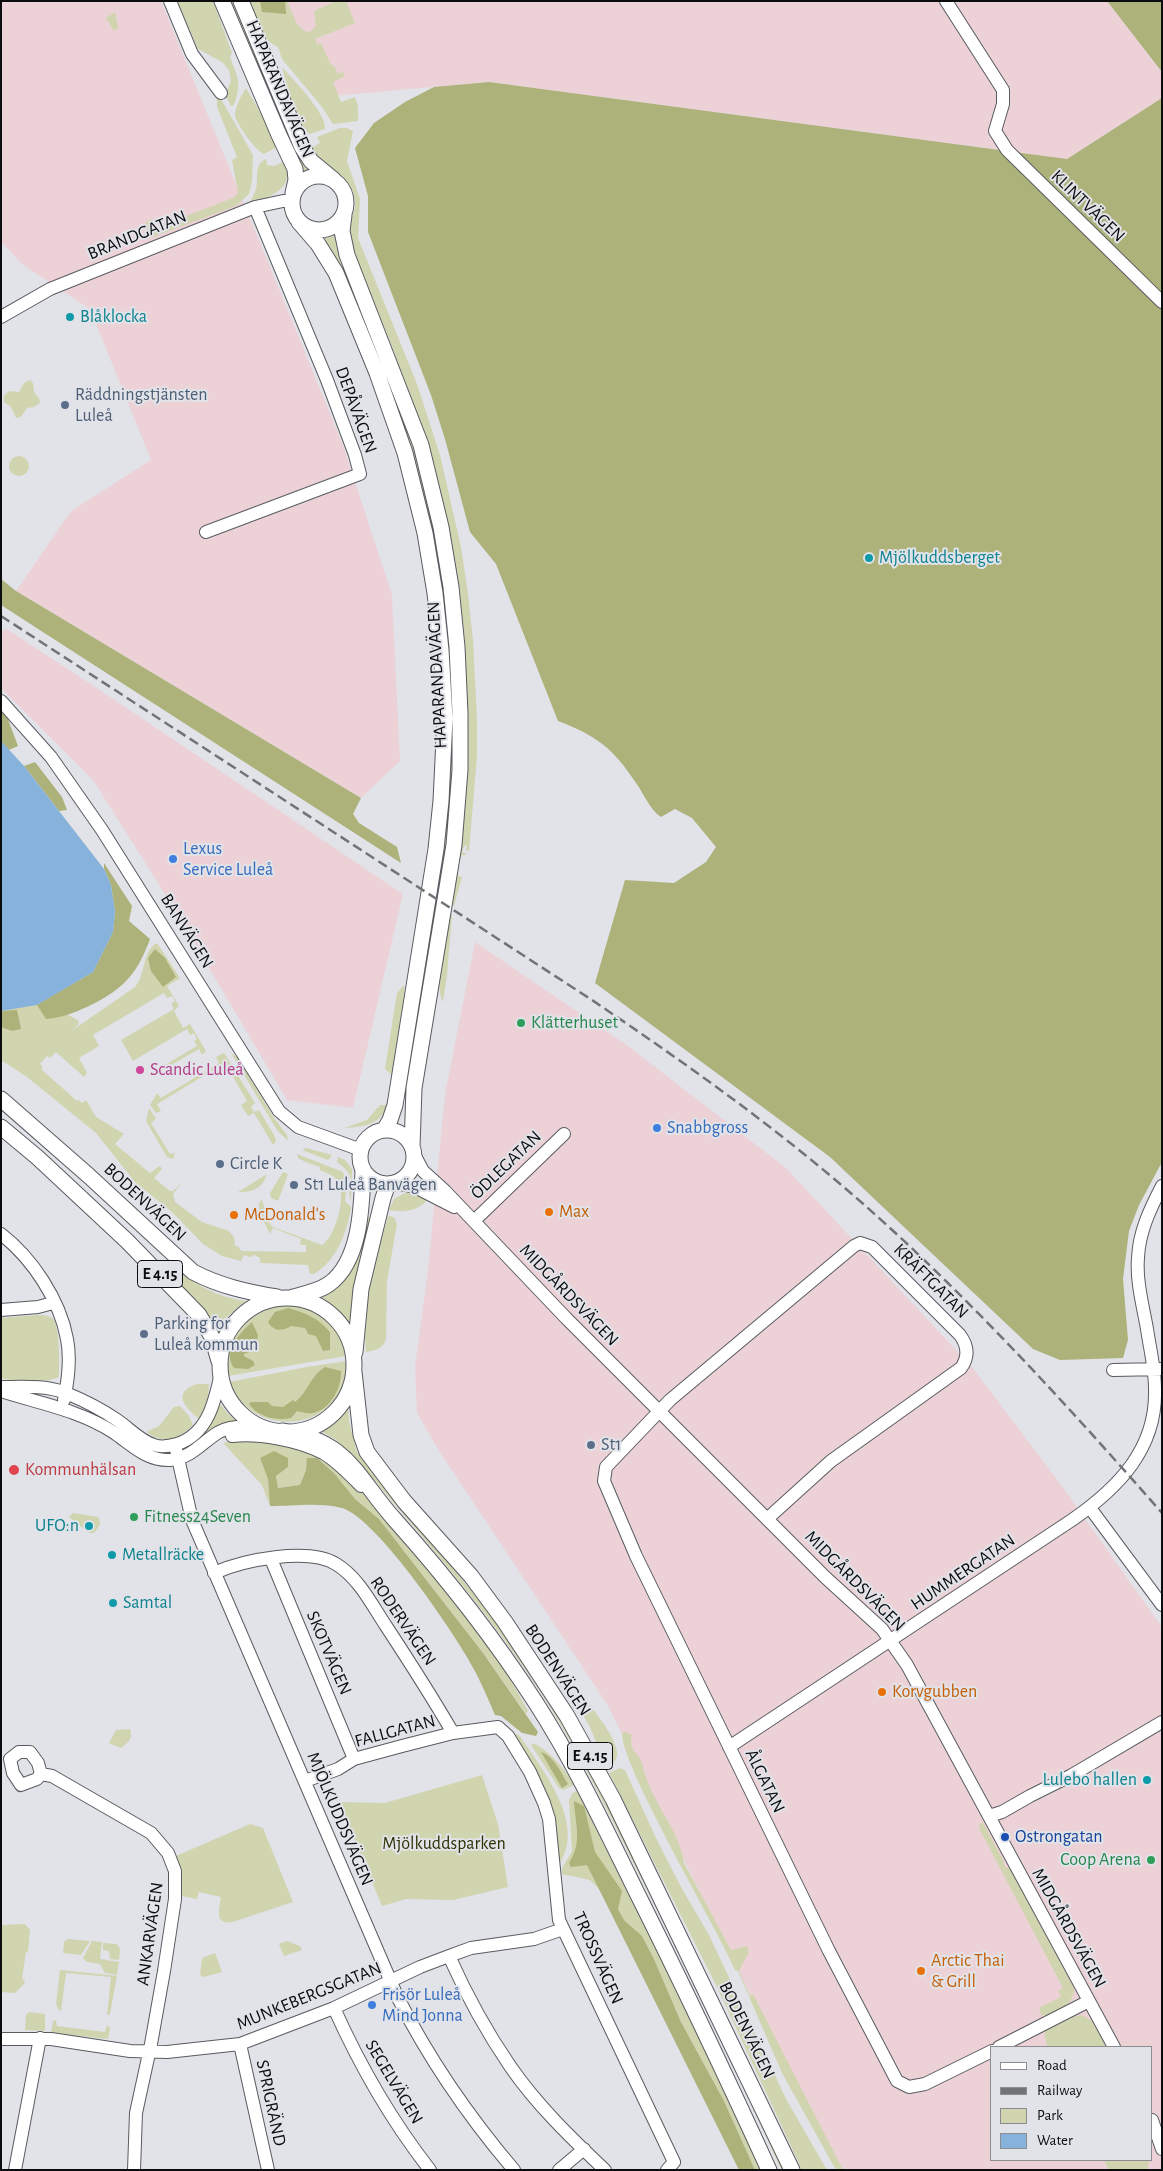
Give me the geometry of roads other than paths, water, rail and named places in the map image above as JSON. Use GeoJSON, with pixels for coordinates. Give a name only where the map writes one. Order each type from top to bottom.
{"type":"FeatureCollection","features":[{"type":"Feature","properties":{"kind":"main road","name":"HAPARANDAVÄGEN"},"geometry":{"type":"LineString","coordinates":[[222,1],[295,169],[296,180],[292,197]]}},
{"type":"Feature","properties":{"kind":"main road","name":"HAPARANDAVÄGEN"},"geometry":{"type":"LineString","coordinates":[[241,1],[302,147],[311,161],[334,180]]}},
{"type":"Feature","properties":{"kind":"main road"},"geometry":{"type":"LineString","coordinates":[[324,176],[334,180],[342,188],[345,195],[346,206],[344,215],[335,225],[322,231],[310,230],[299,222],[293,212],[292,197],[300,183],[311,177],[324,176]]}},
{"type":"Feature","properties":{"kind":"main road","name":"HAPARANDAVÄGEN"},"geometry":{"type":"LineString","coordinates":[[344,215],[342,230],[347,255],[421,445],[441,528],[451,587],[457,647],[460,770],[454,846],[414,1088],[413,1151]]}},
{"type":"Feature","properties":{"kind":"main road","name":"HAPARANDAVÄGEN"},"geometry":{"type":"LineString","coordinates":[[299,222],[318,244],[336,273],[377,373],[405,453],[424,533],[435,593],[441,650],[444,718],[441,801],[436,849],[395,1105],[384,1130]]}},
{"type":"Feature","properties":{"kind":"main road","name":"BODENVÄGEN"},"geometry":{"type":"LineString","coordinates":[[1,1099],[89,1176],[193,1272],[236,1290],[286,1298]]}},
{"type":"Feature","properties":{"kind":"main road","name":"E 4.15"},"geometry":{"type":"LineString","coordinates":[[1,1128],[37,1157],[127,1241],[199,1315],[212,1337],[221,1368]]}},
{"type":"Feature","properties":{"kind":"main road"},"geometry":{"type":"LineString","coordinates":[[363,1169],[373,1180],[391,1183],[404,1178],[411,1169],[413,1151],[408,1140],[401,1134],[384,1130],[368,1138],[361,1150],[360,1160],[363,1169],[357,1235],[352,1252],[338,1275],[324,1287],[263,1303],[241,1317],[226,1339],[221,1368],[226,1391],[237,1408],[250,1420],[279,1431],[300,1430],[327,1418],[343,1401],[351,1386],[361,1289],[382,1198],[391,1183]]}},
{"type":"Feature","properties":{"kind":"main road"},"geometry":{"type":"LineString","coordinates":[[286,1298],[316,1304],[336,1318],[348,1336],[354,1365]]}},
{"type":"Feature","properties":{"kind":"main road","name":"BODENVÄGEN"},"geometry":{"type":"LineString","coordinates":[[354,1365],[361,1435],[367,1452],[404,1501],[471,1576],[510,1630],[567,1716],[614,1799],[740,2057],[792,2170]]}},
{"type":"Feature","properties":{"kind":"main road","name":"BODENVÄGEN"},"geometry":{"type":"LineString","coordinates":[[279,1431],[312,1437],[337,1450],[346,1459],[387,1511],[447,1579],[482,1624],[542,1713],[569,1760],[624,1867],[769,2170]]}},
{"type":"Feature","properties":{"kind":"street"},"geometry":{"type":"LineString","coordinates":[[170,1],[192,54],[221,93]]}},
{"type":"Feature","properties":{"kind":"street","name":"KLINTVÄGEN"},"geometry":{"type":"LineString","coordinates":[[946,1],[1004,90],[1003,104],[995,131],[1007,150],[1162,302]]}},
{"type":"Feature","properties":{"kind":"street","name":"BRANDGATAN"},"geometry":{"type":"LineString","coordinates":[[1,317],[50,289],[255,207],[292,197]]}},
{"type":"Feature","properties":{"kind":"street","name":"DEPÅVÄGEN"},"geometry":{"type":"LineString","coordinates":[[206,532],[360,474],[355,455],[327,380],[255,207]]}},
{"type":"Feature","properties":{"kind":"street","name":"BANVÄGEN"},"geometry":{"type":"LineString","coordinates":[[1,701],[51,757],[102,830],[278,1111],[298,1127],[361,1150]]}},
{"type":"Feature","properties":{"kind":"street","name":"ÖDLEGATAN"},"geometry":{"type":"LineString","coordinates":[[471,1218],[564,1134]]}},
{"type":"Feature","properties":{"kind":"street","name":"MIDGÅRDSVÄGEN"},"geometry":{"type":"LineString","coordinates":[[413,1151],[423,1171],[446,1191],[566,1318],[825,1577],[880,1626],[891,1640],[907,1666],[1113,2046]]}},
{"type":"Feature","properties":{"kind":"street","name":"MIDGÅRDSVÄGEN"},"geometry":{"type":"LineString","coordinates":[[391,1183],[415,1187],[433,1195],[471,1218]]}},
{"type":"Feature","properties":{"kind":"street"},"geometry":{"type":"LineString","coordinates":[[1162,1186],[1144,1226],[1138,1258],[1139,1281],[1158,1370],[1154,1414],[1146,1441],[1119,1480],[1090,1508],[1162,1605]]}},
{"type":"Feature","properties":{"kind":"street"},"geometry":{"type":"LineString","coordinates":[[1,1234],[23,1254],[39,1274],[67,1339],[69,1374],[62,1410]]}},
{"type":"Feature","properties":{"kind":"street","name":"KRÄFTGATAN"},"geometry":{"type":"LineString","coordinates":[[659,1411],[745,1336],[854,1246],[860,1243],[866,1244],[888,1263],[962,1338],[967,1350],[964,1362],[961,1368],[831,1461],[767,1519]]}},
{"type":"Feature","properties":{"kind":"street"},"geometry":{"type":"LineString","coordinates":[[1,1310],[53,1303]]}},
{"type":"Feature","properties":{"kind":"street"},"geometry":{"type":"LineString","coordinates":[[1,1387],[48,1388],[65,1393],[116,1419],[150,1443],[162,1447],[175,1444],[195,1433],[206,1420],[215,1398],[221,1368]]}},
{"type":"Feature","properties":{"kind":"street"},"geometry":{"type":"LineString","coordinates":[[1113,1370],[1158,1370]]}},
{"type":"Feature","properties":{"kind":"street"},"geometry":{"type":"LineString","coordinates":[[1,1391],[81,1416],[101,1425],[148,1456],[163,1460],[186,1456],[217,1433],[232,1428],[252,1426],[279,1431]]}},
{"type":"Feature","properties":{"kind":"street","name":"ÅLGATAN"},"geometry":{"type":"LineString","coordinates":[[659,1411],[606,1467],[604,1481],[636,1556],[833,1960],[897,2082],[908,2087],[926,2084],[990,2052]]}},
{"type":"Feature","properties":{"kind":"street"},"geometry":{"type":"LineString","coordinates":[[203,1445],[240,1435],[278,1439],[309,1447],[336,1462],[387,1511]]}},
{"type":"Feature","properties":{"kind":"street","name":"MJÖLKUDDSVÄGEN"},"geometry":{"type":"LineString","coordinates":[[175,1444],[190,1514],[390,1982],[413,2028],[446,2082],[514,2170]]}},
{"type":"Feature","properties":{"kind":"street","name":"HUMMERGATAN"},"geometry":{"type":"LineString","coordinates":[[730,1747],[1090,1508]]}},
{"type":"Feature","properties":{"kind":"street","name":"RODERVÄGEN"},"geometry":{"type":"LineString","coordinates":[[214,1573],[243,1562],[317,1556],[337,1565],[360,1586],[453,1733]]}},
{"type":"Feature","properties":{"kind":"street","name":"SKOTVÄGEN"},"geometry":{"type":"LineString","coordinates":[[272,1560],[354,1759]]}},
{"type":"Feature","properties":{"kind":"street"},"geometry":{"type":"LineString","coordinates":[[989,1816],[1002,1812],[1072,1775],[1162,1722]]}},
{"type":"Feature","properties":{"kind":"street","name":"FALLGATAN"},"geometry":{"type":"LineString","coordinates":[[305,1781],[338,1768],[354,1759],[453,1733],[498,1727]]}},
{"type":"Feature","properties":{"kind":"street","name":"TROSSVÄGEN"},"geometry":{"type":"LineString","coordinates":[[498,1727],[508,1736],[530,1772],[544,1803],[549,1819],[559,1920],[674,2162],[667,2170]]}},
{"type":"Feature","properties":{"kind":"street","name":"ANKARVÄGEN"},"geometry":{"type":"LineString","coordinates":[[41,1774],[52,1776],[151,1833],[163,1845],[174,1866],[176,1875],[174,1899],[150,2052],[136,2113],[134,2170]]}},
{"type":"Feature","properties":{"kind":"street","name":"MUNKEBERGSGATAN"},"geometry":{"type":"LineString","coordinates":[[1,2039],[40,2038],[150,2052],[240,2044],[334,2008],[420,1967],[471,1948],[534,1939],[563,1929]]}},
{"type":"Feature","properties":{"kind":"street"},"geometry":{"type":"LineString","coordinates":[[449,1956],[479,2017],[510,2067],[545,2110],[605,2170]]}},
{"type":"Feature","properties":{"kind":"street"},"geometry":{"type":"LineString","coordinates":[[1001,2046],[1089,2001]]}},
{"type":"Feature","properties":{"kind":"street","name":"SEGELVÄGEN"},"geometry":{"type":"LineString","coordinates":[[334,2008],[353,2049],[385,2106],[430,2170]]}},
{"type":"Feature","properties":{"kind":"street"},"geometry":{"type":"LineString","coordinates":[[16,2170],[40,2038]]}},
{"type":"Feature","properties":{"kind":"street","name":"SPRIGRÄND"},"geometry":{"type":"LineString","coordinates":[[240,2044],[268,2170]]}},
{"type":"Feature","properties":{"kind":"street"},"geometry":{"type":"LineString","coordinates":[[1153,2122],[1160,2135],[1162,2150]]}},
{"type":"Feature","properties":{"kind":"street"},"geometry":{"type":"LineString","coordinates":[[559,2170],[584,2149]]}},
{"type":"Feature","properties":{"kind":"water"},"geometry":{"type":"Polygon","coordinates":[[[1,741],[24,766],[104,869],[111,885],[115,912],[113,932],[93,972],[37,1005],[1,1011],[1,741]]]}},
{"type":"Feature","properties":{"kind":"railway"},"geometry":{"type":"LineString","coordinates":[[1,616],[592,1000],[696,1072],[797,1148],[861,1202],[940,1275],[1053,1392],[1162,1513]]}},
{"type":"Feature","properties":{"kind":"place","name":"Blåklocka"},"geometry":{"type":"Point","coordinates":[70,317]}},
{"type":"Feature","properties":{"kind":"place","name":"Räddningstjänsten Luleå"},"geometry":{"type":"Point","coordinates":[65,405]}},
{"type":"Feature","properties":{"kind":"place","name":"Mjölkuddsberget"},"geometry":{"type":"Point","coordinates":[869,558]}},
{"type":"Feature","properties":{"kind":"place","name":"Lexus Service Luleå"},"geometry":{"type":"Point","coordinates":[173,859]}},
{"type":"Feature","properties":{"kind":"place","name":"Klätterhuset"},"geometry":{"type":"Point","coordinates":[521,1023]}},
{"type":"Feature","properties":{"kind":"place","name":"Scandic Luleå"},"geometry":{"type":"Point","coordinates":[140,1070]}},
{"type":"Feature","properties":{"kind":"place","name":"Snabbgross"},"geometry":{"type":"Point","coordinates":[657,1128]}},
{"type":"Feature","properties":{"kind":"place","name":"Circle K"},"geometry":{"type":"Point","coordinates":[220,1164]}},
{"type":"Feature","properties":{"kind":"place","name":"St1 Luleå Banvägen"},"geometry":{"type":"Point","coordinates":[294,1185]}},
{"type":"Feature","properties":{"kind":"place","name":"Max"},"geometry":{"type":"Point","coordinates":[549,1212]}},
{"type":"Feature","properties":{"kind":"place","name":"McDonald's"},"geometry":{"type":"Point","coordinates":[234,1215]}},
{"type":"Feature","properties":{"kind":"place","name":"Parking for Luleå kommun"},"geometry":{"type":"Point","coordinates":[144,1334]}},
{"type":"Feature","properties":{"kind":"place","name":"St1"},"geometry":{"type":"Point","coordinates":[591,1445]}},
{"type":"Feature","properties":{"kind":"place","name":"Kommunhälsan"},"geometry":{"type":"Point","coordinates":[14,1470]}},
{"type":"Feature","properties":{"kind":"place","name":"Fitness24Seven"},"geometry":{"type":"Point","coordinates":[134,1517]}},
{"type":"Feature","properties":{"kind":"place","name":"UFO:n"},"geometry":{"type":"Point","coordinates":[89,1526]}},
{"type":"Feature","properties":{"kind":"place","name":"Metallräcke"},"geometry":{"type":"Point","coordinates":[112,1555]}},
{"type":"Feature","properties":{"kind":"place","name":"Samtal"},"geometry":{"type":"Point","coordinates":[113,1603]}},
{"type":"Feature","properties":{"kind":"place","name":"Korvgubben"},"geometry":{"type":"Point","coordinates":[882,1692]}},
{"type":"Feature","properties":{"kind":"place","name":"Lulebo hallen"},"geometry":{"type":"Point","coordinates":[1147,1780]}},
{"type":"Feature","properties":{"kind":"place","name":"Ostrongatan"},"geometry":{"type":"Point","coordinates":[1005,1837]}},
{"type":"Feature","properties":{"kind":"place","name":"Coop Arena"},"geometry":{"type":"Point","coordinates":[1151,1860]}},
{"type":"Feature","properties":{"kind":"place","name":"Arctic Thai & Grill"},"geometry":{"type":"Point","coordinates":[921,1971]}},
{"type":"Feature","properties":{"kind":"place","name":"Frisör Luleå Mind Jonna"},"geometry":{"type":"Point","coordinates":[372,2005]}},
{"type":"Feature","properties":{"kind":"park label","name":"Mjölkuddsparken"},"geometry":{"type":"Point","coordinates":[444,1844]}}]}
